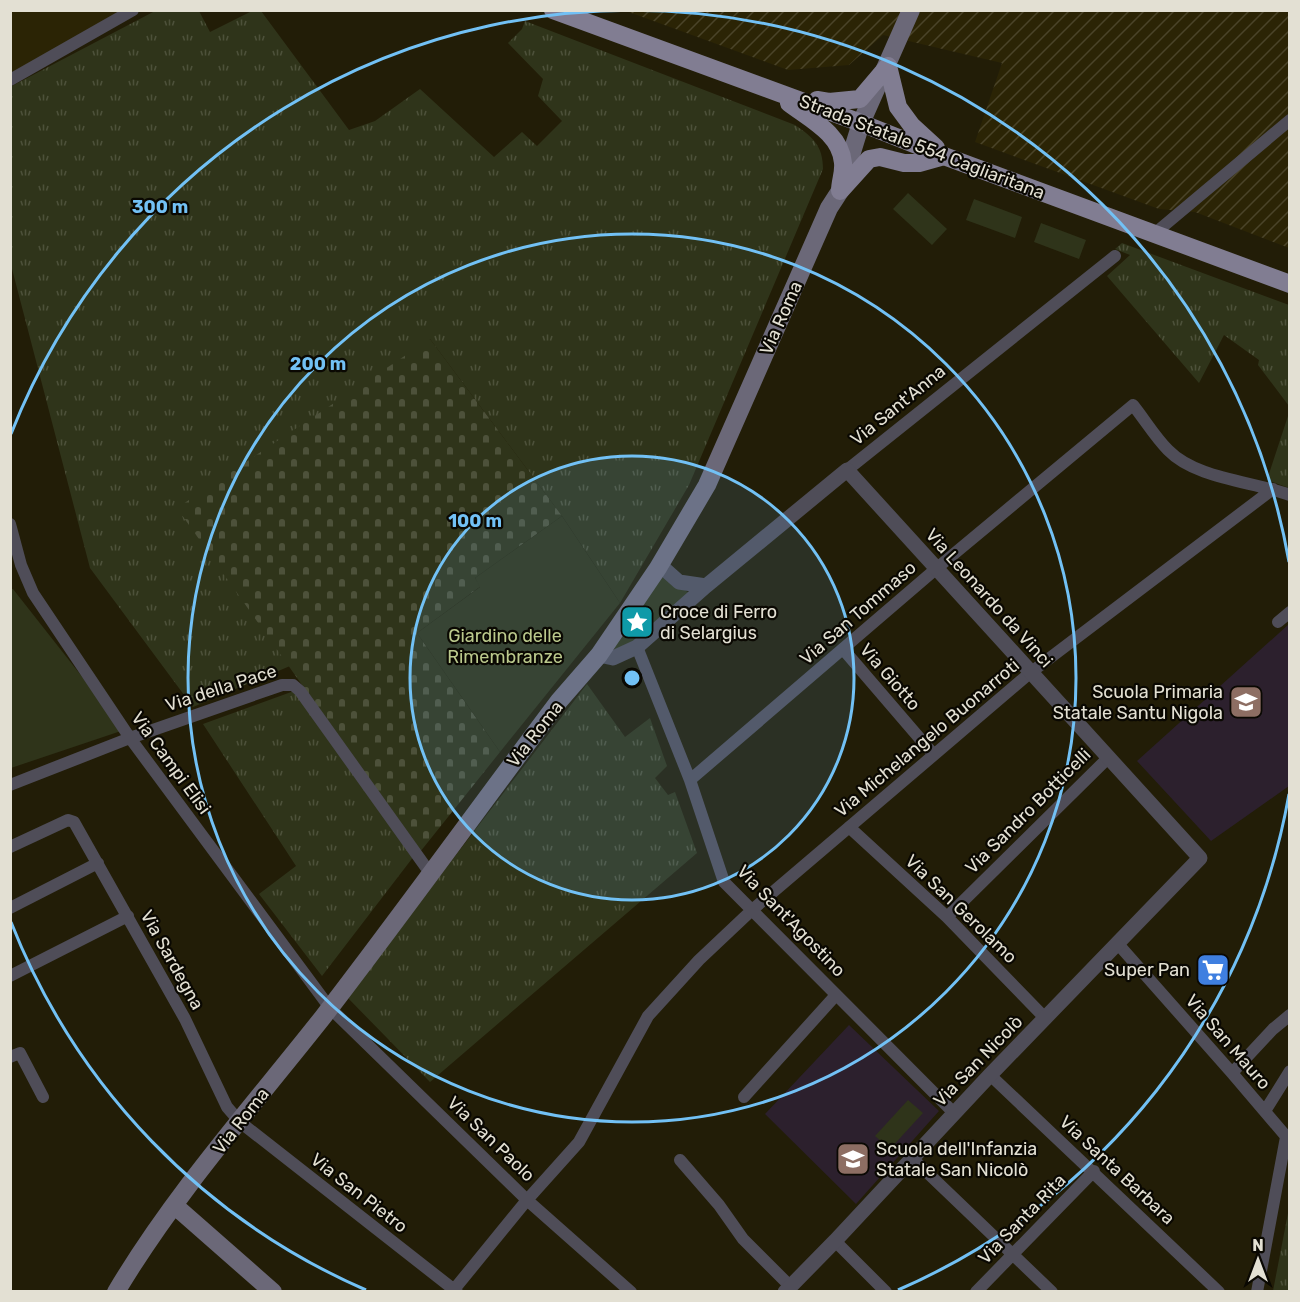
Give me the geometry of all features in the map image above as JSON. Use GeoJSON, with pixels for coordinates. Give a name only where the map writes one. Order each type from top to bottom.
{"type":"FeatureCollection","features":[{"type":"Feature","properties":{"kind":"main road","name":"Strada Statale 554 Cagliaritana"},"geometry":{"type":"LineString","coordinates":[[553,10],[1290,284]]}},
{"type":"Feature","properties":{"kind":"main road","name":"Via Roma"},"geometry":{"type":"LineString","coordinates":[[116,1292],[174,1205],[330,1008],[559,701],[606,656],[707,485],[830,208],[840,192],[861,123],[911,10]]}},
{"type":"Feature","properties":{"kind":"main road"},"geometry":{"type":"LineString","coordinates":[[771,90],[829,102],[860,99],[888,66]]}},
{"type":"Feature","properties":{"kind":"main road"},"geometry":{"type":"LineString","coordinates":[[888,66],[898,107],[912,126],[944,156]]}},
{"type":"Feature","properties":{"kind":"main road"},"geometry":{"type":"LineString","coordinates":[[771,90],[820,126],[836,141],[843,161],[840,192]]}},
{"type":"Feature","properties":{"kind":"main road"},"geometry":{"type":"LineString","coordinates":[[840,192],[869,159],[880,157],[904,163],[919,163],[944,156]]}},
{"type":"Feature","properties":{"kind":"main road"},"geometry":{"type":"LineString","coordinates":[[174,1205],[273,1292]]}},
{"type":"Feature","properties":{"kind":"street"},"geometry":{"type":"LineString","coordinates":[[10,80],[133,10]]}},
{"type":"Feature","properties":{"kind":"street"},"geometry":{"type":"LineString","coordinates":[[1154,234],[1290,120]]}},
{"type":"Feature","properties":{"kind":"street","name":"Via Sant'Anna"},"geometry":{"type":"LineString","coordinates":[[606,656],[637,647],[706,586],[847,470],[1115,256]]}},
{"type":"Feature","properties":{"kind":"street","name":"Via San Tommaso"},"geometry":{"type":"LineString","coordinates":[[690,780],[937,568],[1134,405],[1168,450],[1181,461],[1203,471],[1273,489]]}},
{"type":"Feature","properties":{"kind":"street","name":"Via Leonardo da Vinci"},"geometry":{"type":"LineString","coordinates":[[847,470],[1200,858]]}},
{"type":"Feature","properties":{"kind":"street"},"geometry":{"type":"LineString","coordinates":[[1273,489],[1290,495]]}},
{"type":"Feature","properties":{"kind":"street","name":"Via Michelangelo Buonarroti"},"geometry":{"type":"LineString","coordinates":[[454,1291],[527,1200],[579,1142],[648,1016],[699,960],[752,910],[1030,673],[1273,489]]}},
{"type":"Feature","properties":{"kind":"street","name":"Via Campi Elisi"},"geometry":{"type":"LineString","coordinates":[[10,524],[21,564],[33,593],[130,738],[330,1008]]}},
{"type":"Feature","properties":{"kind":"street"},"geometry":{"type":"LineString","coordinates":[[660,565],[679,582],[706,586]]}},
{"type":"Feature","properties":{"kind":"street"},"geometry":{"type":"LineString","coordinates":[[1278,622],[1290,612]]}},
{"type":"Feature","properties":{"kind":"street","name":"Via Sant'Agostino"},"geometry":{"type":"LineString","coordinates":[[637,647],[690,780],[724,882],[954,1113]]}},
{"type":"Feature","properties":{"kind":"street","name":"Via Giotto"},"geometry":{"type":"LineString","coordinates":[[843,649],[934,755]]}},
{"type":"Feature","properties":{"kind":"street","name":"Via della Pace"},"geometry":{"type":"LineString","coordinates":[[10,785],[130,738],[282,685],[293,685],[300,691],[430,873]]}},
{"type":"Feature","properties":{"kind":"street","name":"Via Sandro Botticelli"},"geometry":{"type":"LineString","coordinates":[[947,917],[1109,757]]}},
{"type":"Feature","properties":{"kind":"street","name":"Via Sardegna"},"geometry":{"type":"LineString","coordinates":[[10,848],[68,820],[74,822],[190,1030],[227,1107],[240,1122]]}},
{"type":"Feature","properties":{"kind":"street","name":"Via San Gerolamo"},"geometry":{"type":"LineString","coordinates":[[849,827],[947,917],[1046,1019]]}},
{"type":"Feature","properties":{"kind":"street","name":"Via San Nicolò"},"geometry":{"type":"LineString","coordinates":[[787,1289],[1200,858]]}},
{"type":"Feature","properties":{"kind":"street"},"geometry":{"type":"LineString","coordinates":[[10,908],[98,863]]}},
{"type":"Feature","properties":{"kind":"street"},"geometry":{"type":"LineString","coordinates":[[10,976],[128,916]]}},
{"type":"Feature","properties":{"kind":"street","name":"Via San Mauro"},"geometry":{"type":"LineString","coordinates":[[1118,944],[1288,1139],[1257,1292]]}},
{"type":"Feature","properties":{"kind":"street"},"geometry":{"type":"LineString","coordinates":[[744,1097],[836,995]]}},
{"type":"Feature","properties":{"kind":"street","name":"Via San Paolo"},"geometry":{"type":"LineString","coordinates":[[330,1008],[527,1200],[631,1292]]}},
{"type":"Feature","properties":{"kind":"street"},"geometry":{"type":"LineString","coordinates":[[1232,1073],[1273,1029],[1290,1015]]}},
{"type":"Feature","properties":{"kind":"street"},"geometry":{"type":"LineString","coordinates":[[10,1057],[20,1053],[43,1097]]}},
{"type":"Feature","properties":{"kind":"street"},"geometry":{"type":"LineString","coordinates":[[1265,1111],[1290,1071]]}},
{"type":"Feature","properties":{"kind":"street","name":"Via Santa Barbara"},"geometry":{"type":"LineString","coordinates":[[990,1075],[1219,1292]]}},
{"type":"Feature","properties":{"kind":"street","name":"Via San Pietro"},"geometry":{"type":"LineString","coordinates":[[240,1122],[454,1291]]}},
{"type":"Feature","properties":{"kind":"street"},"geometry":{"type":"LineString","coordinates":[[912,1158],[1052,1292]]}},
{"type":"Feature","properties":{"kind":"street"},"geometry":{"type":"LineString","coordinates":[[680,1160],[719,1206],[743,1239],[787,1289]]}},
{"type":"Feature","properties":{"kind":"street","name":"Via Santa Rita"},"geometry":{"type":"LineString","coordinates":[[976,1292],[1094,1172]]}},
{"type":"Feature","properties":{"kind":"street"},"geometry":{"type":"LineString","coordinates":[[835,1241],[886,1292]]}},
{"type":"Feature","properties":{"kind":"shaded area"},"geometry":{"type":"Polygon","coordinates":[[[11,11],[131,11],[11,86],[11,11]]]}},
{"type":"Feature","properties":{"kind":"shaded area"},"geometry":{"type":"Polygon","coordinates":[[[626,11],[1289,11],[1289,248],[1195,212],[1159,209],[975,142],[1002,63],[883,35],[849,65],[788,70],[626,11]]]}},
{"type":"Feature","properties":{"kind":"shaded area","name":"Scuola Primaria Statale Santu Nigola"},"geometry":{"type":"Polygon","coordinates":[[[1289,624],[1289,786],[1211,841],[1137,761],[1289,624]]]}},
{"type":"Feature","properties":{"kind":"shaded area","name":"Scuola dell'Infanzia Statale San Nicolò"},"geometry":{"type":"Polygon","coordinates":[[[849,1025],[939,1111],[856,1204],[765,1114],[849,1025]]]}},
{"type":"Feature","properties":{"kind":"green space"},"geometry":{"type":"Polygon","coordinates":[[[155,11],[199,11],[210,32],[252,11],[261,11],[349,130],[375,121],[420,89],[494,157],[522,132],[537,146],[562,121],[538,96],[543,79],[508,43],[522,29],[525,21],[795,125],[816,143],[823,161],[823,169],[689,485],[620,603],[562,516],[430,339],[290,666],[193,707],[90,568],[11,265],[10,87],[155,11]]]}},
{"type":"Feature","properties":{"kind":"green space"},"geometry":{"type":"Polygon","coordinates":[[[908,193],[947,229],[932,245],[893,209],[908,193]]]}},
{"type":"Feature","properties":{"kind":"green space"},"geometry":{"type":"Polygon","coordinates":[[[974,199],[1022,217],[1015,238],[966,220],[974,199]]]}},
{"type":"Feature","properties":{"kind":"green space"},"geometry":{"type":"Polygon","coordinates":[[[1041,223],[1086,240],[1079,259],[1034,242],[1041,223]]]}},
{"type":"Feature","properties":{"kind":"green space"},"geometry":{"type":"Polygon","coordinates":[[[1122,243],[1289,305],[1289,406],[1258,365],[1259,360],[1224,335],[1199,383],[1107,276],[1130,255],[1115,249],[1122,243]]]}},
{"type":"Feature","properties":{"kind":"green space"},"geometry":{"type":"Polygon","coordinates":[[[430,339],[562,516],[475,578],[481,586],[417,633],[500,752],[420,852],[177,508],[430,339]]]}},
{"type":"Feature","properties":{"kind":"green space"},"geometry":{"type":"Polygon","coordinates":[[[1289,413],[1290,488],[1267,480],[1289,413]]]}},
{"type":"Feature","properties":{"kind":"green space","name":"Giardino delle Rimembranze"},"geometry":{"type":"Polygon","coordinates":[[[562,516],[620,603],[500,752],[417,633],[480,587],[475,578],[562,516]]]}},
{"type":"Feature","properties":{"kind":"green space"},"geometry":{"type":"Polygon","coordinates":[[[664,572],[692,596],[621,651],[612,648],[664,572]]]}},
{"type":"Feature","properties":{"kind":"green space"},"geometry":{"type":"Polygon","coordinates":[[[10,589],[13,589],[124,730],[11,768],[10,589]]]}},
{"type":"Feature","properties":{"kind":"green space"},"geometry":{"type":"Polygon","coordinates":[[[587,684],[625,737],[650,718],[667,766],[655,778],[668,795],[675,792],[697,853],[430,1082],[347,997],[587,684]]]}},
{"type":"Feature","properties":{"kind":"green space"},"geometry":{"type":"Polygon","coordinates":[[[294,691],[414,856],[322,976],[259,894],[296,866],[203,724],[294,691]]]}},
{"type":"Feature","properties":{"kind":"green space"},"geometry":{"type":"Polygon","coordinates":[[[908,1100],[923,1113],[890,1149],[875,1136],[908,1100]]]}},
{"type":"Feature","properties":{"kind":"green space"},"geometry":{"type":"Polygon","coordinates":[[[1289,1208],[1289,1291],[1273,1291],[1289,1208]]]}},
{"type":"Feature","properties":{"kind":"place","name":"Croce di Ferro di Selargius"},"geometry":{"type":"Point","coordinates":[637,622]}},
{"type":"Feature","properties":{"kind":"place","name":"Scuola Primaria Statale Santu Nigola"},"geometry":{"type":"Point","coordinates":[1246,702]}},
{"type":"Feature","properties":{"kind":"place","name":"Super Pan"},"geometry":{"type":"Point","coordinates":[1213,970]}},
{"type":"Feature","properties":{"kind":"place","name":"Scuola dell'Infanzia Statale San Nicolò"},"geometry":{"type":"Point","coordinates":[853,1159]}}]}
